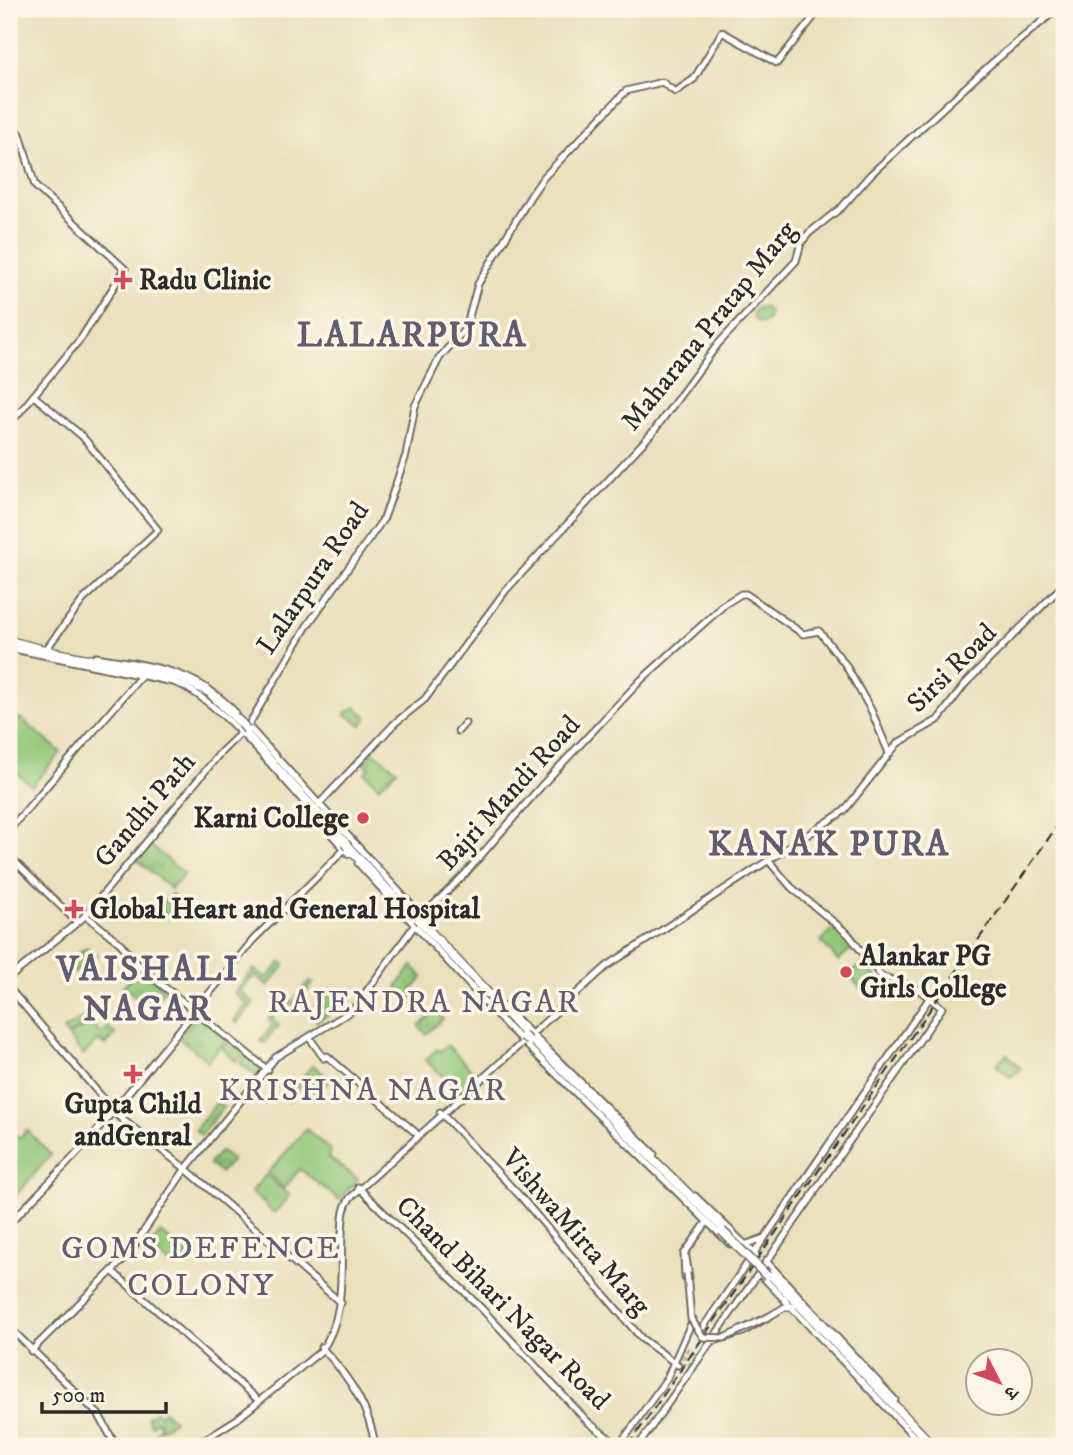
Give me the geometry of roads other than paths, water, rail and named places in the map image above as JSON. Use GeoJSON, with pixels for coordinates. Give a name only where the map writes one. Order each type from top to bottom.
{"type":"FeatureCollection","features":[{"type":"Feature","properties":{"kind":"highway"},"geometry":{"type":"LineString","coordinates":[[9,642],[50,656],[180,681],[206,694],[243,729],[525,1037],[723,1230],[762,1274],[933,1446]]}},
{"type":"Feature","properties":{"kind":"street"},"geometry":{"type":"LineString","coordinates":[[243,729],[286,656],[384,517],[406,455],[411,414],[440,357],[466,328],[481,278],[543,178],[626,91],[657,82],[664,83],[675,92],[691,80],[722,32],[778,62],[820,9]]}},
{"type":"Feature","properties":{"kind":"street","name":"Maharana Pratap Marg"},"geometry":{"type":"LineString","coordinates":[[319,804],[395,723],[425,699],[488,612],[548,543],[653,432],[718,344],[796,261],[805,237],[991,64],[1056,9]]}},
{"type":"Feature","properties":{"kind":"street","name":"Lalarpura Road"},"geometry":{"type":"LineString","coordinates":[[243,729],[286,656],[384,517],[404,454],[412,406],[438,356],[464,327],[478,278],[528,196],[542,177],[599,120],[623,91],[634,85],[657,82]]}},
{"type":"Feature","properties":{"kind":"street"},"geometry":{"type":"LineString","coordinates":[[9,127],[20,134],[35,186],[125,269],[82,337],[9,425]]}},
{"type":"Feature","properties":{"kind":"street"},"geometry":{"type":"LineString","coordinates":[[34,397],[82,436],[158,530],[83,600],[47,648]]}},
{"type":"Feature","properties":{"kind":"street","name":"Sirsi Road"},"geometry":{"type":"LineString","coordinates":[[792,846],[844,811],[902,740],[938,720],[965,684],[1064,586]]}},
{"type":"Feature","properties":{"kind":"street","name":"Sirsi Road"},"geometry":{"type":"LineString","coordinates":[[358,1188],[607,966],[852,806],[899,745],[936,725],[965,686],[1064,586]]}},
{"type":"Feature","properties":{"kind":"street"},"geometry":{"type":"LineString","coordinates":[[429,911],[542,783],[640,679],[741,593],[803,634],[818,630],[824,636],[871,710],[889,754]]}},
{"type":"Feature","properties":{"kind":"street","name":"Bajri Mandi Road"},"geometry":{"type":"LineString","coordinates":[[32,1350],[113,1272],[133,1249],[184,1169],[193,1162],[268,1068],[282,1055],[354,1012],[419,921],[625,697],[722,607]]}},
{"type":"Feature","properties":{"kind":"street"},"geometry":{"type":"LineString","coordinates":[[9,642],[180,673],[213,690],[243,729]]}},
{"type":"Feature","properties":{"kind":"street"},"geometry":{"type":"LineString","coordinates":[[9,642],[180,684],[198,693],[243,729],[319,804],[348,844],[253,940],[204,1000],[199,1012],[189,1019],[58,1176],[9,1226]]}},
{"type":"Feature","properties":{"kind":"street"},"geometry":{"type":"LineString","coordinates":[[9,830],[141,676]]}},
{"type":"Feature","properties":{"kind":"street"},"geometry":{"type":"LineString","coordinates":[[458,732],[464,723]]}},
{"type":"Feature","properties":{"kind":"street","name":"Gandhi Path"},"geometry":{"type":"LineString","coordinates":[[9,978],[86,916],[243,729]]}},
{"type":"Feature","properties":{"kind":"street"},"geometry":{"type":"LineString","coordinates":[[9,856],[77,922]]}},
{"type":"Feature","properties":{"kind":"street"},"geometry":{"type":"LineString","coordinates":[[638,1446],[688,1371],[732,1315],[751,1284],[762,1274],[766,1261],[941,1009],[928,1001],[918,989],[888,980],[848,934],[791,887],[769,860]]}},
{"type":"Feature","properties":{"kind":"street"},"geometry":{"type":"LineString","coordinates":[[86,916],[118,939],[143,967],[268,1068]]}},
{"type":"Feature","properties":{"kind":"street"},"geometry":{"type":"LineString","coordinates":[[9,990],[114,1111],[339,1303]]}},
{"type":"Feature","properties":{"kind":"street"},"geometry":{"type":"LineString","coordinates":[[9,990],[106,1106],[114,1111]]}},
{"type":"Feature","properties":{"kind":"street"},"geometry":{"type":"LineString","coordinates":[[189,1005],[204,1000]]}},
{"type":"Feature","properties":{"kind":"street"},"geometry":{"type":"LineString","coordinates":[[686,1257],[693,1319],[696,1328],[702,1329],[756,1255],[764,1238],[928,1001]]}},
{"type":"Feature","properties":{"kind":"street"},"geometry":{"type":"LineString","coordinates":[[189,1005],[189,1019]]}},
{"type":"Feature","properties":{"kind":"street"},"geometry":{"type":"LineString","coordinates":[[525,1037],[708,1224],[750,1263]]}},
{"type":"Feature","properties":{"kind":"street"},"geometry":{"type":"LineString","coordinates":[[525,1037],[756,1255]]}},
{"type":"Feature","properties":{"kind":"street"},"geometry":{"type":"LineString","coordinates":[[309,1038],[318,1054],[324,1058],[327,1056],[416,1133]]}},
{"type":"Feature","properties":{"kind":"street"},"geometry":{"type":"LineString","coordinates":[[58,1176],[114,1111]]}},
{"type":"Feature","properties":{"kind":"street","name":"Sirsi Road"},"geometry":{"type":"LineString","coordinates":[[323,1351],[339,1303],[342,1208],[358,1188],[441,1113]]}},
{"type":"Feature","properties":{"kind":"street","name":"VishwaMirta Marg"},"geometry":{"type":"LineString","coordinates":[[441,1113],[521,1194],[644,1340],[677,1364]]}},
{"type":"Feature","properties":{"kind":"street"},"geometry":{"type":"LineString","coordinates":[[193,1162],[194,1177]]}},
{"type":"Feature","properties":{"kind":"street"},"geometry":{"type":"LineString","coordinates":[[179,1179],[194,1177]]}},
{"type":"Feature","properties":{"kind":"street","name":"Chand Bihari Nagar Road"},"geometry":{"type":"LineString","coordinates":[[358,1188],[495,1324],[588,1422],[619,1446]]}},
{"type":"Feature","properties":{"kind":"street"},"geometry":{"type":"LineString","coordinates":[[686,1273],[686,1257],[708,1224]]}},
{"type":"Feature","properties":{"kind":"street"},"geometry":{"type":"LineString","coordinates":[[708,1224],[684,1254],[691,1319],[703,1337],[724,1338],[771,1317],[785,1307],[793,1307]]}},
{"type":"Feature","properties":{"kind":"street"},"geometry":{"type":"LineString","coordinates":[[749,1247],[764,1238]]}},
{"type":"Feature","properties":{"kind":"street"},"geometry":{"type":"LineString","coordinates":[[743,1257],[748,1256],[749,1247]]}},
{"type":"Feature","properties":{"kind":"street"},"geometry":{"type":"LineString","coordinates":[[762,1274],[766,1261]]}},
{"type":"Feature","properties":{"kind":"street"},"geometry":{"type":"LineString","coordinates":[[113,1272],[258,1400]]}},
{"type":"Feature","properties":{"kind":"street"},"geometry":{"type":"LineString","coordinates":[[762,1274],[923,1446]]}},
{"type":"Feature","properties":{"kind":"street"},"geometry":{"type":"LineString","coordinates":[[762,1274],[784,1302],[771,1317]]}},
{"type":"Feature","properties":{"kind":"street","name":"Sirsi Road"},"geometry":{"type":"LineString","coordinates":[[323,1351],[339,1303]]}},
{"type":"Feature","properties":{"kind":"street"},"geometry":{"type":"LineString","coordinates":[[619,1446],[677,1364],[693,1319]]}},
{"type":"Feature","properties":{"kind":"street"},"geometry":{"type":"LineString","coordinates":[[9,1328],[99,1415],[115,1446]]}},
{"type":"Feature","properties":{"kind":"street"},"geometry":{"type":"LineString","coordinates":[[192,1446],[323,1351]]}},
{"type":"Feature","properties":{"kind":"street"},"geometry":{"type":"LineString","coordinates":[[192,1446],[237,1419],[323,1351]]}},
{"type":"Feature","properties":{"kind":"street"},"geometry":{"type":"LineString","coordinates":[[323,1351],[334,1363],[370,1419],[375,1446]]}},
{"type":"Feature","properties":{"kind":"tunnel"},"geometry":{"type":"LineString","coordinates":[[678,1365],[688,1350],[697,1356],[687,1369]]}},
{"type":"Feature","properties":{"kind":"railway"},"geometry":{"type":"LineString","coordinates":[[628,1446],[1064,816]]}},
{"type":"Feature","properties":{"kind":"place","name":"Radu Clinic"},"geometry":{"type":"Point","coordinates":[123,280]}},
{"type":"Feature","properties":{"kind":"place","name":"Karni College"},"geometry":{"type":"Point","coordinates":[363,818]}},
{"type":"Feature","properties":{"kind":"place","name":"Global Heart and General Hospital"},"geometry":{"type":"Point","coordinates":[74,909]}},
{"type":"Feature","properties":{"kind":"place","name":"Alankar PG Girls College"},"geometry":{"type":"Point","coordinates":[846,972]}},
{"type":"Feature","properties":{"kind":"place","name":"Gupta Child andGenral"},"geometry":{"type":"Point","coordinates":[133,1074]}},
{"type":"Feature","properties":{"kind":"district","name":"LALARPURA"},"geometry":{"type":"Point","coordinates":[412,336]}},
{"type":"Feature","properties":{"kind":"district","name":"KANAK PURA"},"geometry":{"type":"Point","coordinates":[829,845]}},
{"type":"Feature","properties":{"kind":"district","name":"VAISHALI NAGAR"},"geometry":{"type":"Point","coordinates":[148,990]}},
{"type":"Feature","properties":{"kind":"district","name":"RAJENDRA NAGAR"},"geometry":{"type":"Point","coordinates":[424,1003]}},
{"type":"Feature","properties":{"kind":"district","name":"KRISHNA NAGAR"},"geometry":{"type":"Point","coordinates":[363,1091]}},
{"type":"Feature","properties":{"kind":"district","name":"GOMS DEFENCE COLONY"},"geometry":{"type":"Point","coordinates":[201,1268]}}]}
